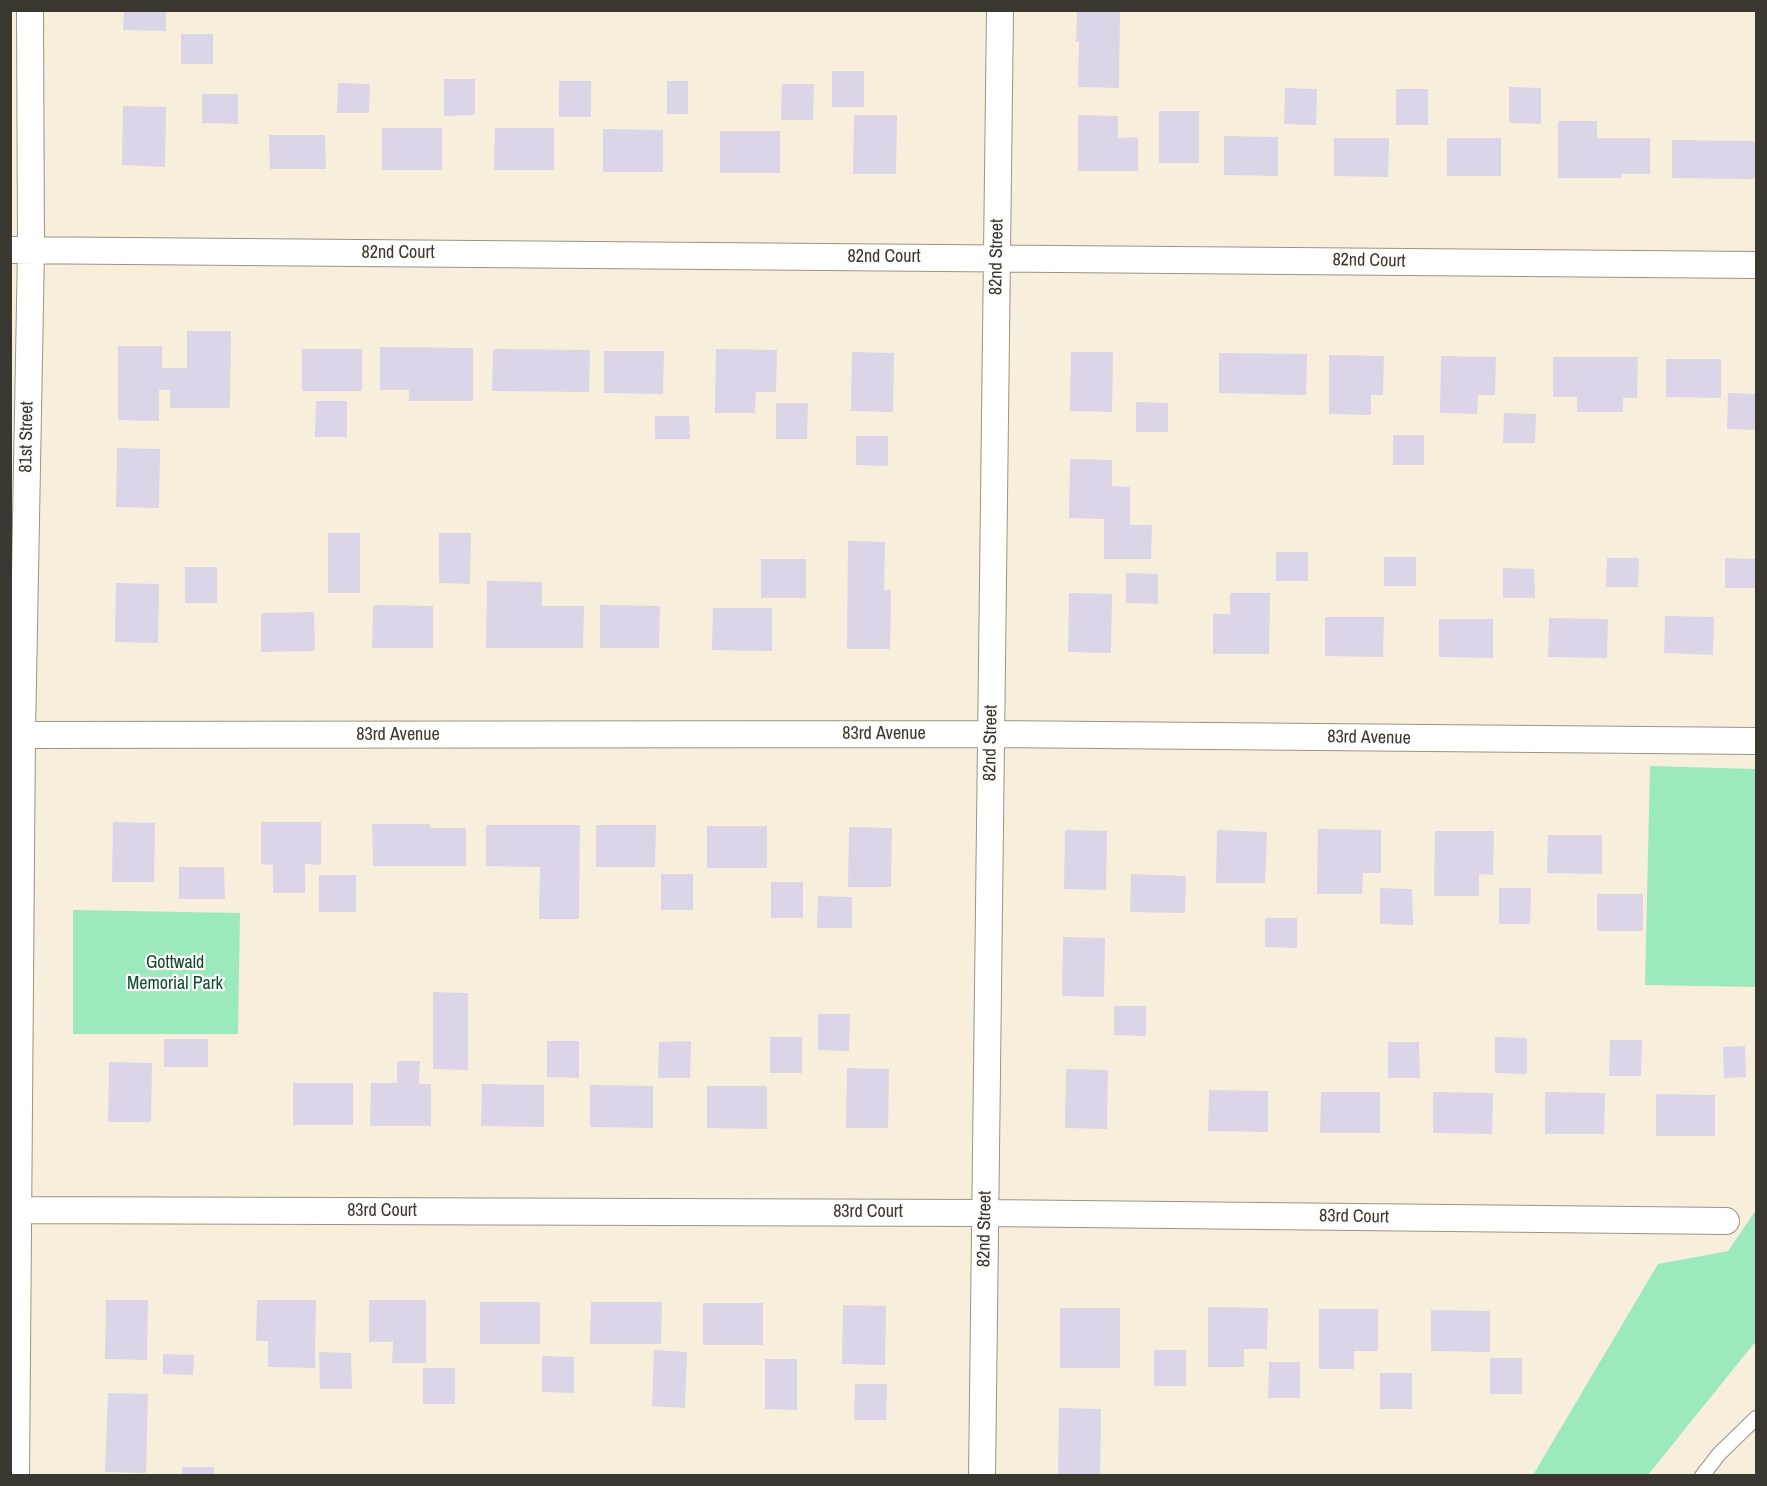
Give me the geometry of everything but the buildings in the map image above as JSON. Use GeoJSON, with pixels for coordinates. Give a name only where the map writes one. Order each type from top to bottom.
{"type":"FeatureCollection","features":[{"type":"Feature","properties":{"kind":"street","name":"81st Street"},"geometry":{"type":"LineString","coordinates":[[16,1476],[14,1210],[16,735],[21,250],[30,10]]}},
{"type":"Feature","properties":{"kind":"street","name":"82nd Street"},"geometry":{"type":"LineString","coordinates":[[982,1476],[1000,10]]}},
{"type":"Feature","properties":{"kind":"street","name":"82nd Court"},"geometry":{"type":"LineString","coordinates":[[21,250],[1756,265]]}},
{"type":"Feature","properties":{"kind":"street","name":"83rd Avenue"},"geometry":{"type":"LineString","coordinates":[[16,735],[991,734],[1756,741]]}},
{"type":"Feature","properties":{"kind":"street","name":"83rd Court"},"geometry":{"type":"LineString","coordinates":[[14,1210],[985,1213],[1726,1221]]}},
{"type":"Feature","properties":{"kind":"lane"},"geometry":{"type":"LineString","coordinates":[[1702,1476],[1719,1454],[1756,1418]]}},
{"type":"Feature","properties":{"kind":"green space"},"geometry":{"type":"Polygon","coordinates":[[[1650,766],[1756,769],[1756,987],[1645,985],[1650,766]]]}},
{"type":"Feature","properties":{"kind":"green space","name":"Gottwald Memorial Park"},"geometry":{"type":"Polygon","coordinates":[[[73,910],[240,913],[238,1034],[73,1034],[73,910]]]}},
{"type":"Feature","properties":{"kind":"green space"},"geometry":{"type":"Polygon","coordinates":[[[1756,1210],[1756,1341],[1648,1475],[1533,1475],[1658,1264],[1728,1251],[1756,1210]]]}}]}
